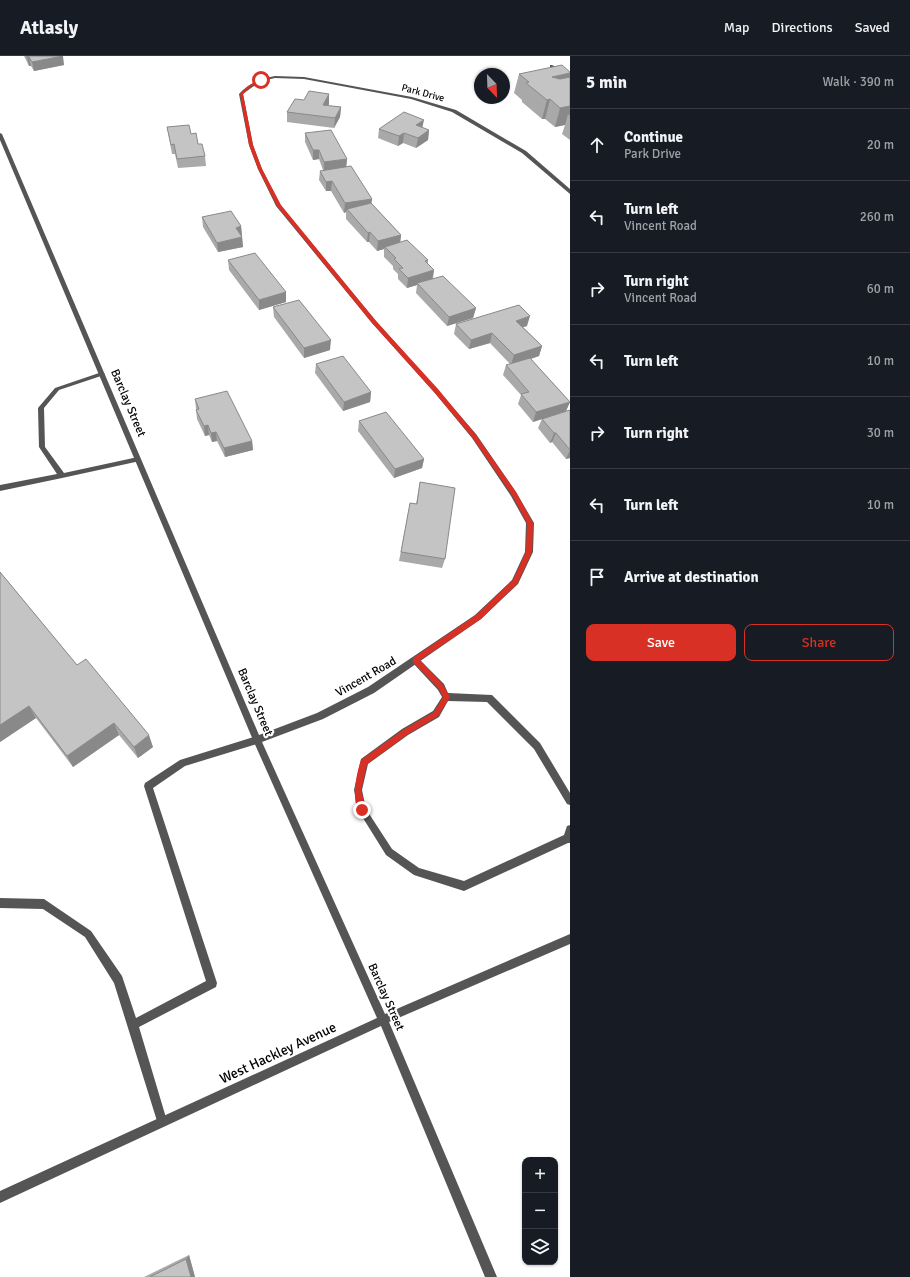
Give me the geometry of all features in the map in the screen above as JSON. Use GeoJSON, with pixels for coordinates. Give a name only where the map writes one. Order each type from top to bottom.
{"type":"FeatureCollection","features":[{"type":"Feature","properties":{"kind":"street"},"geometry":{"type":"LineString","coordinates":[[552,66],[570,75]]}},
{"type":"Feature","properties":{"kind":"street","name":"Park Drive"},"geometry":{"type":"LineString","coordinates":[[249,86],[261,80],[275,77],[304,78],[412,98],[454,112],[524,152],[570,192]]}},
{"type":"Feature","properties":{"kind":"street","name":"Vincent Road"},"geometry":{"type":"LineString","coordinates":[[133,1025],[212,983],[148,786],[183,763],[257,740],[320,716],[370,690],[478,617],[515,582],[529,552],[530,523],[514,494],[474,436],[374,322],[279,206],[260,169],[251,145],[241,94],[249,86]]}},
{"type":"Feature","properties":{"kind":"street","name":"Barclay Street"},"geometry":{"type":"LineString","coordinates":[[0,134],[257,740],[383,1020],[492,1277]]}},
{"type":"Feature","properties":{"kind":"street"},"geometry":{"type":"LineString","coordinates":[[62,476],[42,447],[41,408],[58,390],[102,374]]}},
{"type":"Feature","properties":{"kind":"street"},"geometry":{"type":"LineString","coordinates":[[0,488],[138,459]]}},
{"type":"Feature","properties":{"kind":"street"},"geometry":{"type":"LineString","coordinates":[[415,660],[441,687],[446,697]]}},
{"type":"Feature","properties":{"kind":"street"},"geometry":{"type":"LineString","coordinates":[[446,697],[489,698],[537,746],[570,802]]}},
{"type":"Feature","properties":{"kind":"street"},"geometry":{"type":"LineString","coordinates":[[446,697],[436,714],[405,732],[364,762],[358,790],[362,810],[389,852],[417,872],[464,886],[569,835]]}},
{"type":"Feature","properties":{"kind":"street"},"geometry":{"type":"LineString","coordinates":[[0,903],[44,904],[88,934],[118,980],[162,1121]]}},
{"type":"Feature","properties":{"kind":"street","name":"West Hackley Avenue"},"geometry":{"type":"LineString","coordinates":[[0,1197],[383,1020],[570,939]]}},
{"type":"Feature","properties":{"kind":"building"},"geometry":{"type":"Polygon","coordinates":[[[27,56],[63,56],[32,62],[27,56]]]}},
{"type":"Feature","properties":{"kind":"building"},"geometry":{"type":"Polygon","coordinates":[[[562,65],[570,73],[552,77],[560,79],[570,77],[570,106],[560,108],[550,99],[547,100],[526,83],[529,82],[519,74],[562,65]]]}},
{"type":"Feature","properties":{"kind":"building"},"geometry":{"type":"Polygon","coordinates":[[[309,91],[329,94],[323,105],[341,107],[335,118],[287,112],[295,99],[304,100],[309,91]]]}},
{"type":"Feature","properties":{"kind":"building"},"geometry":{"type":"Polygon","coordinates":[[[404,112],[424,120],[416,125],[429,130],[418,138],[404,133],[399,136],[379,129],[404,112]]]}},
{"type":"Feature","properties":{"kind":"building"},"geometry":{"type":"Polygon","coordinates":[[[189,125],[191,134],[196,133],[198,144],[202,144],[205,156],[177,159],[174,144],[171,145],[167,127],[189,125]]]}},
{"type":"Feature","properties":{"kind":"building"},"geometry":{"type":"Polygon","coordinates":[[[331,130],[347,159],[324,162],[319,150],[313,150],[305,133],[331,130]]]}},
{"type":"Feature","properties":{"kind":"building"},"geometry":{"type":"Polygon","coordinates":[[[351,166],[372,199],[345,203],[332,181],[326,182],[320,171],[351,166]]]}},
{"type":"Feature","properties":{"kind":"building"},"geometry":{"type":"Polygon","coordinates":[[[371,203],[401,235],[378,241],[370,232],[368,233],[347,209],[371,203]]]}},
{"type":"Feature","properties":{"kind":"building"},"geometry":{"type":"Polygon","coordinates":[[[231,211],[241,226],[236,228],[242,237],[217,243],[202,217],[231,211]]]}},
{"type":"Feature","properties":{"kind":"building"},"geometry":{"type":"Polygon","coordinates":[[[407,240],[428,260],[425,261],[434,270],[408,278],[399,269],[403,268],[385,247],[407,240]]]}},
{"type":"Feature","properties":{"kind":"building"},"geometry":{"type":"Polygon","coordinates":[[[255,253],[286,292],[259,300],[228,260],[255,253]]]}},
{"type":"Feature","properties":{"kind":"building"},"geometry":{"type":"Polygon","coordinates":[[[443,276],[476,308],[449,317],[417,283],[443,276]]]}},
{"type":"Feature","properties":{"kind":"building"},"geometry":{"type":"Polygon","coordinates":[[[299,300],[331,340],[304,348],[273,307],[299,300]]]}},
{"type":"Feature","properties":{"kind":"building"},"geometry":{"type":"Polygon","coordinates":[[[519,305],[530,316],[516,321],[542,346],[514,355],[492,333],[471,340],[456,324],[519,305]]]}},
{"type":"Feature","properties":{"kind":"building"},"geometry":{"type":"Polygon","coordinates":[[[343,356],[371,392],[344,402],[316,364],[343,356]]]}},
{"type":"Feature","properties":{"kind":"building"},"geometry":{"type":"Polygon","coordinates":[[[530,358],[570,402],[536,412],[521,394],[529,392],[506,365],[530,358]]]}},
{"type":"Feature","properties":{"kind":"building"},"geometry":{"type":"Polygon","coordinates":[[[227,391],[252,441],[224,448],[216,432],[211,433],[208,425],[204,426],[196,410],[199,409],[195,399],[227,391]]]}},
{"type":"Feature","properties":{"kind":"building"},"geometry":{"type":"Polygon","coordinates":[[[570,410],[570,450],[542,419],[570,410]]]}},
{"type":"Feature","properties":{"kind":"building"},"geometry":{"type":"Polygon","coordinates":[[[386,412],[424,459],[395,469],[359,421],[386,412]]]}},
{"type":"Feature","properties":{"kind":"building"},"geometry":{"type":"Polygon","coordinates":[[[420,482],[455,488],[445,559],[401,552],[410,503],[417,504],[420,482]]]}},
{"type":"Feature","properties":{"kind":"building"},"geometry":{"type":"Polygon","coordinates":[[[0,572],[77,665],[86,659],[149,735],[134,747],[114,723],[67,756],[29,706],[0,725],[0,572]]]}},
{"type":"Feature","properties":{"kind":"building"},"geometry":{"type":"Polygon","coordinates":[[[186,1259],[191,1277],[150,1277],[186,1259]]]}},
{"type":"Feature","properties":{"kind":"route"},"geometry":{"type":"LineString","coordinates":[[261,80],[249,86],[241,94],[251,145],[260,169],[279,206],[374,322],[474,436],[498,469],[530,523],[529,552],[515,582],[478,617],[415,660],[441,687],[446,697],[436,714],[405,732],[364,762],[358,790],[362,810]]}}]}
